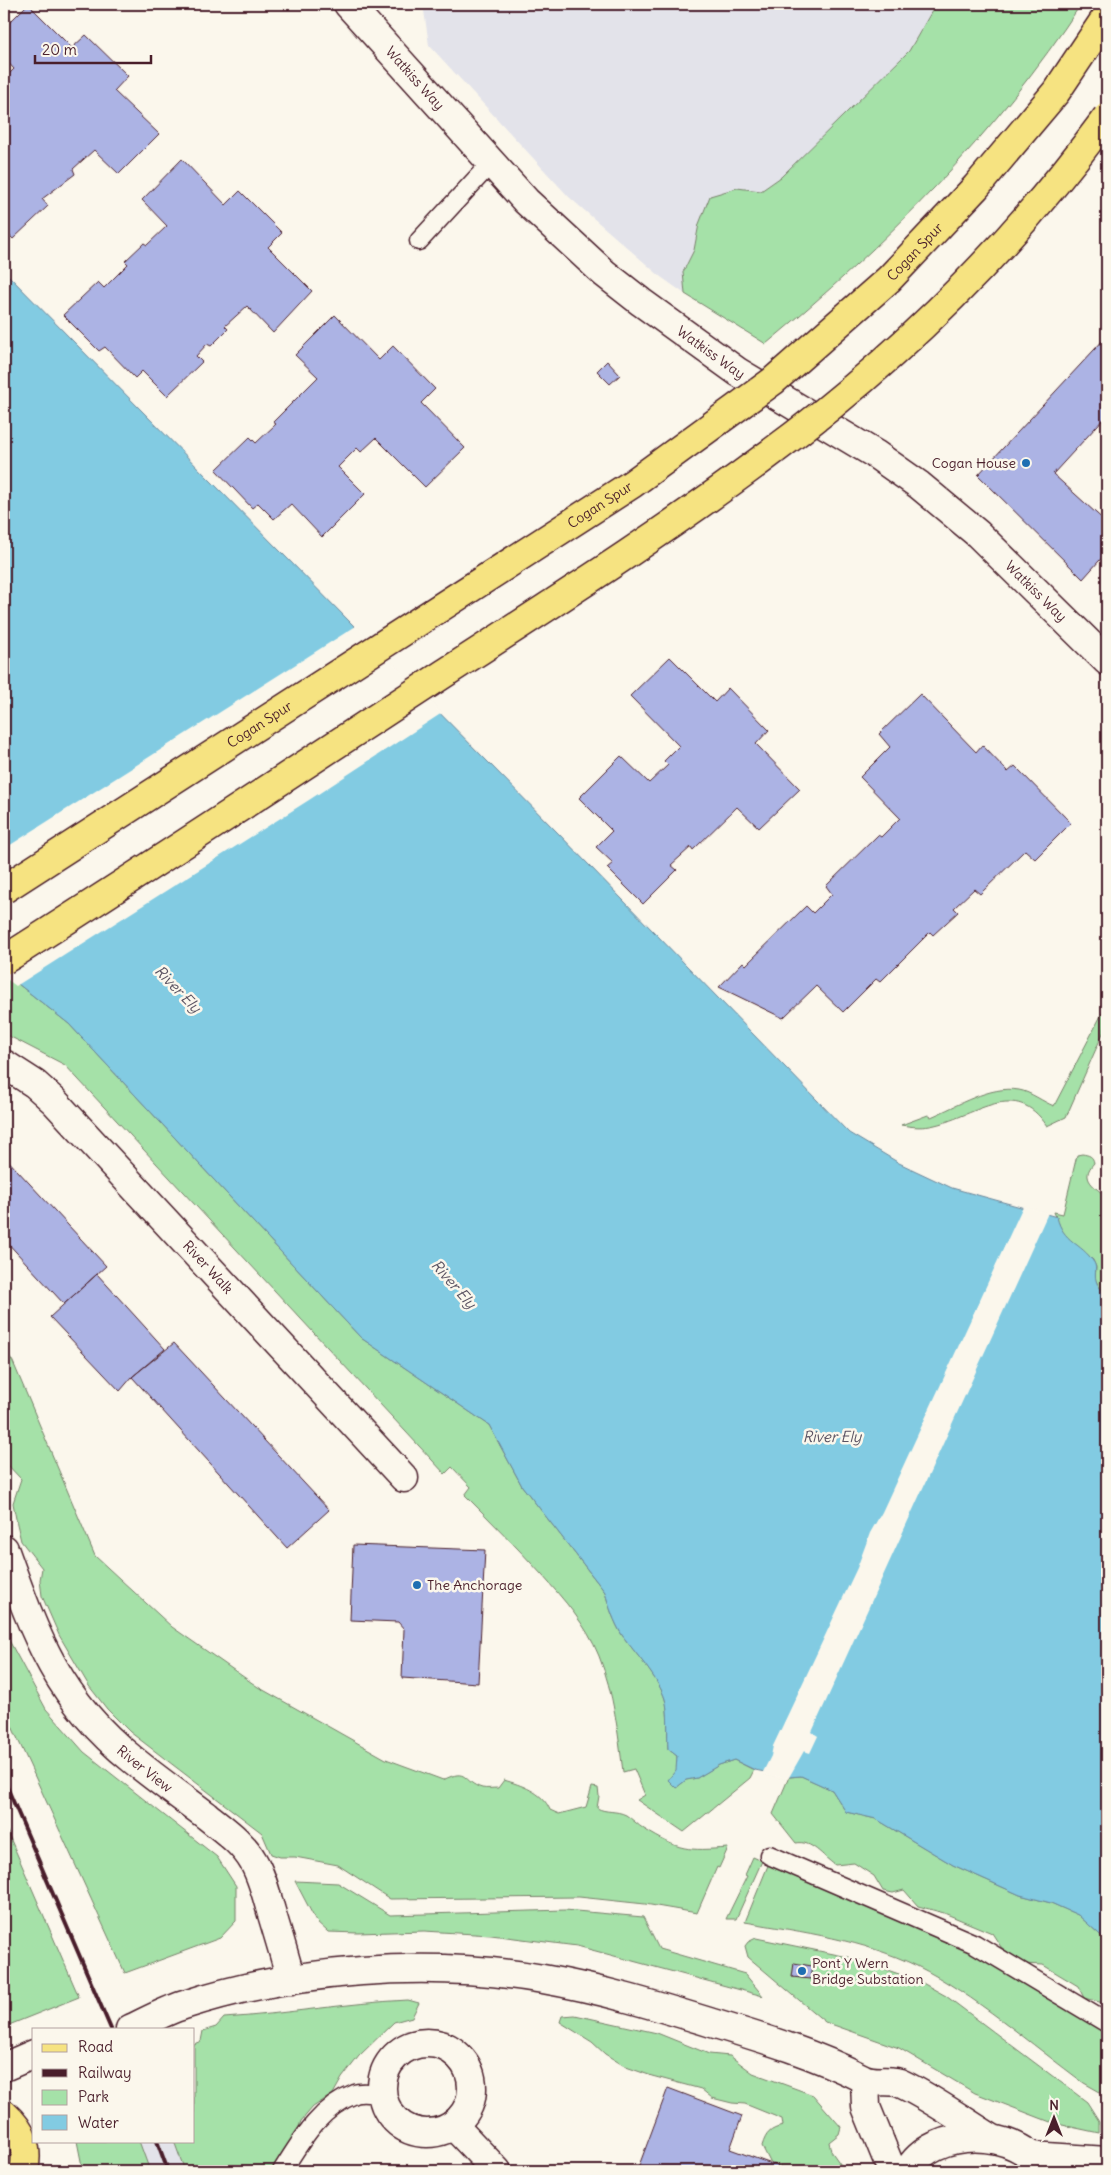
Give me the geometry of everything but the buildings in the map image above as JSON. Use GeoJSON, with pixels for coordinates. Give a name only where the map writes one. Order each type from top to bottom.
{"type":"FeatureCollection","features":[{"type":"Feature","properties":{"kind":"main road","name":"Cogan Spur"},"geometry":{"type":"LineString","coordinates":[[4,889],[632,484],[773,381],[889,279],[976,187],[1056,92],[1107,16]]}},
{"type":"Feature","properties":{"kind":"main road"},"geometry":{"type":"LineString","coordinates":[[4,960],[580,586],[767,456],[871,371],[940,309],[1036,208],[1107,117]]}},
{"type":"Feature","properties":{"kind":"main road"},"geometry":{"type":"LineString","coordinates":[[4,2114],[15,2124],[29,2153]]}},
{"type":"Feature","properties":{"kind":"street","name":"Watkiss Way"},"geometry":{"type":"LineString","coordinates":[[348,4],[526,201],[604,273],[738,372],[899,470],[985,540],[1107,661]]}},
{"type":"Feature","properties":{"kind":"street","name":"River Walk"},"geometry":{"type":"LineString","coordinates":[[4,1064],[35,1084],[54,1101],[404,1478]]}},
{"type":"Feature","properties":{"kind":"street","name":"River View"},"geometry":{"type":"LineString","coordinates":[[4,1549],[32,1625],[46,1656],[64,1688],[84,1714],[104,1735],[132,1759],[226,1831],[243,1846],[254,1861],[262,1881],[291,1980]]}},
{"type":"Feature","properties":{"kind":"street"},"geometry":{"type":"LineString","coordinates":[[132,2028],[182,2006],[235,1991],[291,1980],[380,1971],[420,1970],[459,1970],[540,1978],[632,1998],[794,2048],[827,2061],[865,2080],[900,2082],[991,2138],[1015,2145],[1038,2164],[1107,2161]]}},
{"type":"Feature","properties":{"kind":"street"},"geometry":{"type":"LineString","coordinates":[[433,2043],[446,2047],[457,2054],[466,2065],[471,2077],[470,2104],[463,2116],[453,2125],[439,2132],[423,2134],[408,2130],[396,2121],[386,2109],[382,2094],[382,2080],[387,2067],[395,2056],[406,2048],[419,2044],[433,2043]]}},
{"type":"Feature","properties":{"kind":"street"},"geometry":{"type":"LineString","coordinates":[[4,2067],[32,2055]]}},
{"type":"Feature","properties":{"kind":"street"},"geometry":{"type":"LineString","coordinates":[[865,2080],[866,2107],[892,2171]]}},
{"type":"Feature","properties":{"kind":"street"},"geometry":{"type":"LineString","coordinates":[[453,2125],[497,2171]]}},
{"type":"Feature","properties":{"kind":"street"},"geometry":{"type":"LineString","coordinates":[[908,2171],[912,2163],[932,2147],[962,2139],[991,2138]]}},
{"type":"Feature","properties":{"kind":"lane"},"geometry":{"type":"LineString","coordinates":[[418,241],[491,163]]}},
{"type":"Feature","properties":{"kind":"lane"},"geometry":{"type":"LineString","coordinates":[[769,1855],[975,1944],[1107,2023]]}},
{"type":"Feature","properties":{"kind":"lane"},"geometry":{"type":"LineString","coordinates":[[282,2171],[318,2119],[357,2093],[382,2094]]}},
{"type":"Feature","properties":{"kind":"shaded area"},"geometry":{"type":"Polygon","coordinates":[[[423,4],[936,4],[909,51],[781,177],[761,191],[737,188],[699,224],[694,250],[683,272],[685,294],[661,277],[569,197],[429,45],[423,4]]]}},
{"type":"Feature","properties":{"kind":"shaded area"},"geometry":{"type":"Polygon","coordinates":[[[139,2142],[174,2142],[185,2171],[150,2171],[139,2142]]]}},
{"type":"Feature","properties":{"kind":"green space"},"geometry":{"type":"Polygon","coordinates":[[[936,4],[1081,4],[1013,98],[936,186],[853,268],[766,344],[685,294],[683,272],[694,250],[699,224],[710,196],[737,188],[761,191],[781,177],[909,51],[936,4]]]}},
{"type":"Feature","properties":{"kind":"green space"},"geometry":{"type":"Polygon","coordinates":[[[4,973],[69,1024],[361,1338],[489,1425],[522,1486],[605,1592],[619,1630],[662,1691],[667,1710],[668,1749],[677,1756],[676,1788],[686,1780],[697,1778],[719,1765],[734,1760],[754,1770],[750,1778],[684,1832],[637,1800],[645,1795],[634,1769],[623,1772],[615,1713],[604,1670],[594,1644],[574,1613],[533,1565],[465,1495],[471,1487],[452,1467],[445,1474],[65,1065],[9,1036],[7,1015],[4,1012],[4,973]]]}},
{"type":"Feature","properties":{"kind":"green space"},"geometry":{"type":"Polygon","coordinates":[[[1107,1004],[1107,1024],[1066,1117],[1047,1126],[1035,1112],[1022,1104],[1009,1102],[980,1108],[951,1120],[926,1127],[901,1125],[928,1115],[931,1117],[985,1093],[1008,1089],[1023,1091],[1054,1106],[1107,1004]]]}},
{"type":"Feature","properties":{"kind":"green space"},"geometry":{"type":"Polygon","coordinates":[[[1082,1154],[1093,1159],[1094,1163],[1088,1174],[1090,1182],[1107,1197],[1107,1295],[1095,1279],[1096,1267],[1093,1260],[1063,1234],[1054,1212],[1063,1214],[1077,1155],[1082,1154]]]}},
{"type":"Feature","properties":{"kind":"green space"},"geometry":{"type":"Polygon","coordinates":[[[4,1347],[13,1362],[95,1556],[172,1627],[258,1687],[386,1759],[443,1780],[451,1776],[461,1775],[482,1788],[498,1788],[504,1780],[511,1782],[537,1794],[550,1810],[559,1814],[586,1807],[592,1787],[598,1788],[597,1808],[626,1815],[644,1829],[667,1842],[693,1849],[728,1848],[719,1868],[717,1867],[697,1913],[645,1904],[579,1897],[390,1899],[338,1865],[295,1857],[280,1857],[271,1854],[262,1833],[130,1732],[107,1709],[89,1686],[59,1635],[42,1596],[40,1580],[42,1568],[21,1541],[13,1503],[21,1479],[4,1461],[4,1347]]]}},
{"type":"Feature","properties":{"kind":"green space"},"geometry":{"type":"Polygon","coordinates":[[[4,1631],[46,1709],[84,1752],[217,1857],[236,1886],[236,1921],[220,1938],[125,1973],[4,1709],[4,1631]]]}},
{"type":"Feature","properties":{"kind":"green space"},"geometry":{"type":"Polygon","coordinates":[[[801,1776],[832,1790],[846,1812],[876,1819],[953,1865],[1020,1895],[1051,1903],[1078,1915],[1107,1941],[1107,2004],[1084,1998],[1078,1986],[1043,1965],[1023,1964],[1001,1947],[992,1933],[944,1913],[918,1906],[904,1890],[893,1893],[883,1891],[874,1876],[854,1863],[835,1865],[812,1846],[796,1843],[773,1814],[789,1777],[801,1776]]]}},
{"type":"Feature","properties":{"kind":"green space"},"geometry":{"type":"Polygon","coordinates":[[[4,1824],[79,1997],[4,2027],[4,1824]]]}},
{"type":"Feature","properties":{"kind":"green space"},"geometry":{"type":"Polygon","coordinates":[[[753,1857],[762,1861],[736,1919],[726,1919],[747,1876],[745,1875],[753,1857]]]}},
{"type":"Feature","properties":{"kind":"green space"},"geometry":{"type":"Polygon","coordinates":[[[769,1863],[982,1957],[1107,2033],[1107,2096],[1084,2083],[981,2005],[917,1966],[854,1943],[811,1933],[745,1922],[769,1863]]]}},
{"type":"Feature","properties":{"kind":"green space"},"geometry":{"type":"Polygon","coordinates":[[[295,1881],[338,1883],[390,1915],[565,1910],[643,1917],[659,1949],[745,1974],[763,1996],[577,1946],[491,1935],[424,1931],[328,1932],[316,1921],[295,1881]]]}},
{"type":"Feature","properties":{"kind":"green space"},"geometry":{"type":"Polygon","coordinates":[[[756,1938],[853,1958],[919,1981],[946,1996],[1087,2102],[1099,2121],[1099,2133],[1053,2123],[975,2093],[899,2048],[825,2022],[748,1957],[745,1946],[756,1938]]]}},
{"type":"Feature","properties":{"kind":"green space"},"geometry":{"type":"Polygon","coordinates":[[[408,2000],[419,2003],[412,2017],[394,2022],[359,2056],[342,2078],[333,2094],[313,2107],[301,2121],[292,2147],[270,2171],[185,2171],[174,2142],[195,2142],[195,2044],[201,2041],[203,2031],[216,2027],[224,2018],[408,2000]]]}},
{"type":"Feature","properties":{"kind":"green space"},"geometry":{"type":"Polygon","coordinates":[[[575,2015],[657,2033],[709,2054],[730,2056],[753,2073],[813,2095],[841,2127],[839,2134],[829,2142],[831,2151],[845,2171],[791,2171],[771,2164],[762,2146],[769,2132],[783,2126],[782,2119],[745,2104],[712,2098],[701,2089],[626,2067],[605,2054],[592,2042],[560,2022],[562,2016],[575,2015]]]}},
{"type":"Feature","properties":{"kind":"green space"},"geometry":{"type":"Polygon","coordinates":[[[77,2142],[139,2142],[150,2171],[83,2171],[77,2142]]]}},
{"type":"Feature","properties":{"kind":"water","name":"River Ely"},"geometry":{"type":"Polygon","coordinates":[[[4,271],[557,832],[849,1133],[899,1163],[952,1188],[1057,1217],[1063,1232],[1093,1261],[1097,1282],[1107,1295],[1107,1941],[1078,1915],[1051,1903],[1020,1895],[953,1865],[876,1819],[846,1812],[832,1790],[801,1776],[789,1777],[755,1770],[734,1760],[719,1765],[697,1778],[686,1780],[676,1788],[668,1780],[676,1770],[677,1756],[668,1749],[667,1710],[662,1691],[619,1630],[605,1592],[522,1486],[489,1425],[361,1338],[69,1024],[4,973],[4,271]]]}},
{"type":"Feature","properties":{"kind":"pier"},"geometry":{"type":"Polygon","coordinates":[[[356,626],[442,713],[16,986],[4,977],[4,849],[356,626]]]}},
{"type":"Feature","properties":{"kind":"pier"},"geometry":{"type":"Polygon","coordinates":[[[1023,1206],[1048,1213],[812,1732],[818,1736],[810,1753],[804,1751],[788,1779],[762,1774],[771,1756],[773,1746],[857,1568],[870,1533],[882,1512],[1023,1206]]]}},
{"type":"Feature","properties":{"kind":"railway"},"geometry":{"type":"LineString","coordinates":[[4,1780],[111,2028]]}},
{"type":"Feature","properties":{"kind":"railway"},"geometry":{"type":"LineString","coordinates":[[157,2142],[168,2171]]}},
{"type":"Feature","properties":{"kind":"place","name":"Cogan House"},"geometry":{"type":"Point","coordinates":[1026,463]}},
{"type":"Feature","properties":{"kind":"place","name":"The Anchorage"},"geometry":{"type":"Point","coordinates":[417,1585]}},
{"type":"Feature","properties":{"kind":"place","name":"Pont Y Wern Bridge Substation"},"geometry":{"type":"Point","coordinates":[802,1971]}}]}
